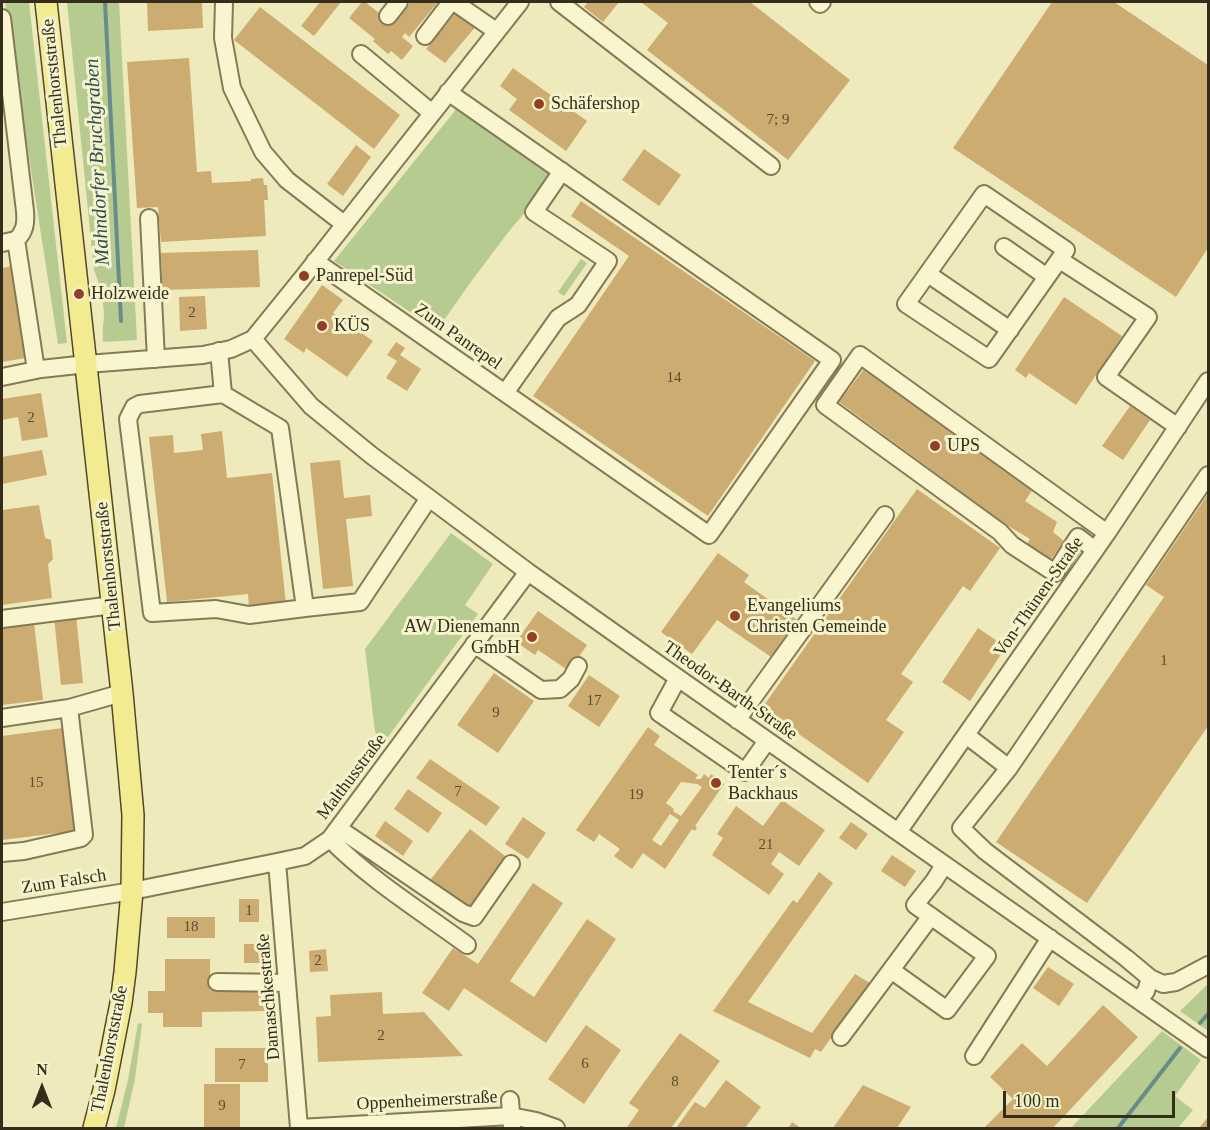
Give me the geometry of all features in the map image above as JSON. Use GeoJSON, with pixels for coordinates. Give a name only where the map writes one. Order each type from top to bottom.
{"type":"FeatureCollection","features":[{"type":"Feature","properties":{"kind":"main road","name":"Thalenhorststraße"},"geometry":{"type":"LineString","coordinates":[[46,2],[113,605],[133,814],[132,891],[121,1003],[94,1128]]}},
{"type":"Feature","properties":{"kind":"street"},"geometry":{"type":"LineString","coordinates":[[224,2],[223,38],[232,88],[263,152],[287,180],[344,224]]}},
{"type":"Feature","properties":{"kind":"street"},"geometry":{"type":"LineString","coordinates":[[388,16],[399,2]]}},
{"type":"Feature","properties":{"kind":"street"},"geometry":{"type":"LineString","coordinates":[[425,36],[453,2],[496,31]]}},
{"type":"Feature","properties":{"kind":"street"},"geometry":{"type":"LineString","coordinates":[[2,377],[87,364],[203,355],[231,349],[253,339],[520,2]]}},
{"type":"Feature","properties":{"kind":"street"},"geometry":{"type":"LineString","coordinates":[[559,2],[771,166]]}},
{"type":"Feature","properties":{"kind":"street"},"geometry":{"type":"LineString","coordinates":[[2,18],[25,211],[22,235],[9,242],[36,370]]}},
{"type":"Feature","properties":{"kind":"street"},"geometry":{"type":"LineString","coordinates":[[361,54],[432,113]]}},
{"type":"Feature","properties":{"kind":"street"},"geometry":{"type":"LineString","coordinates":[[448,92],[832,360],[709,535],[506,393]]}},
{"type":"Feature","properties":{"kind":"street","name":"Zum Panrepel"},"geometry":{"type":"LineString","coordinates":[[315,261],[506,393],[558,318],[578,305],[608,261],[534,212],[562,171]]}},
{"type":"Feature","properties":{"kind":"street"},"geometry":{"type":"LineString","coordinates":[[984,194],[1066,250],[1060,260],[989,359],[906,304],[984,194]]}},
{"type":"Feature","properties":{"kind":"street"},"geometry":{"type":"LineString","coordinates":[[150,218],[156,359]]}},
{"type":"Feature","properties":{"kind":"street"},"geometry":{"type":"LineString","coordinates":[[1004,247],[1047,278]]}},
{"type":"Feature","properties":{"kind":"street"},"geometry":{"type":"LineString","coordinates":[[1060,260],[1149,317],[1106,377],[1178,427]]}},
{"type":"Feature","properties":{"kind":"street"},"geometry":{"type":"LineString","coordinates":[[928,274],[1010,330]]}},
{"type":"Feature","properties":{"kind":"street","name":"Theodor-Barth-Straße"},"geometry":{"type":"LineString","coordinates":[[253,339],[371,455],[528,572],[1209,1049]]}},
{"type":"Feature","properties":{"kind":"street"},"geometry":{"type":"LineString","coordinates":[[219,351],[223,394]]}},
{"type":"Feature","properties":{"kind":"street"},"geometry":{"type":"LineString","coordinates":[[1095,550],[1078,537],[1055,573],[1012,545],[1000,532],[825,405],[860,355],[1107,533]]}},
{"type":"Feature","properties":{"kind":"street","name":"Von-Thünen-Straße"},"geometry":{"type":"LineString","coordinates":[[898,832],[1107,533],[1209,381]]}},
{"type":"Feature","properties":{"kind":"street"},"geometry":{"type":"LineString","coordinates":[[305,608],[280,428],[223,394],[140,404],[134,407],[128,418],[152,613],[216,609],[249,615],[360,602],[429,498]]}},
{"type":"Feature","properties":{"kind":"street"},"geometry":{"type":"LineString","coordinates":[[1209,475],[1009,768],[961,828],[985,851],[1150,978],[1163,984],[1176,982],[1209,965]]}},
{"type":"Feature","properties":{"kind":"street"},"geometry":{"type":"LineString","coordinates":[[737,720],[885,514]]}},
{"type":"Feature","properties":{"kind":"street","name":"Malthusstraße"},"geometry":{"type":"LineString","coordinates":[[132,891],[305,856],[334,833],[528,572]]}},
{"type":"Feature","properties":{"kind":"street"},"geometry":{"type":"LineString","coordinates":[[2,619],[113,605]]}},
{"type":"Feature","properties":{"kind":"street"},"geometry":{"type":"LineString","coordinates":[[474,644],[541,690],[560,689],[571,679],[578,666]]}},
{"type":"Feature","properties":{"kind":"street"},"geometry":{"type":"LineString","coordinates":[[678,678],[659,713],[745,772],[767,741]]}},
{"type":"Feature","properties":{"kind":"street"},"geometry":{"type":"LineString","coordinates":[[2,718],[69,708],[122,693]]}},
{"type":"Feature","properties":{"kind":"street"},"geometry":{"type":"LineString","coordinates":[[2,853],[24,851],[81,838],[84,835],[69,708]]}},
{"type":"Feature","properties":{"kind":"street"},"geometry":{"type":"LineString","coordinates":[[966,735],[1009,768]]}},
{"type":"Feature","properties":{"kind":"street"},"geometry":{"type":"LineString","coordinates":[[334,833],[463,913],[474,917],[511,864]]}},
{"type":"Feature","properties":{"kind":"street"},"geometry":{"type":"LineString","coordinates":[[334,833],[346,855],[467,945]]}},
{"type":"Feature","properties":{"kind":"street","name":"Damaschkestraße"},"geometry":{"type":"LineString","coordinates":[[277,862],[299,1128]]}},
{"type":"Feature","properties":{"kind":"street"},"geometry":{"type":"LineString","coordinates":[[891,970],[947,1010],[987,956],[915,904],[944,865]]}},
{"type":"Feature","properties":{"kind":"street","name":"Zum Falsch"},"geometry":{"type":"LineString","coordinates":[[2,912],[132,891]]}},
{"type":"Feature","properties":{"kind":"street"},"geometry":{"type":"LineString","coordinates":[[841,1037],[931,916]]}},
{"type":"Feature","properties":{"kind":"street"},"geometry":{"type":"LineString","coordinates":[[975,1056],[1050,938]]}},
{"type":"Feature","properties":{"kind":"street"},"geometry":{"type":"LineString","coordinates":[[1139,1000],[1146,991],[1150,978]]}},
{"type":"Feature","properties":{"kind":"street"},"geometry":{"type":"LineString","coordinates":[[217,982],[287,983]]}},
{"type":"Feature","properties":{"kind":"street","name":"Oppenheimerstraße"},"geometry":{"type":"LineString","coordinates":[[299,1128],[511,1115],[536,1120],[556,1128]]}},
{"type":"Feature","properties":{"kind":"green space"},"geometry":{"type":"Polygon","coordinates":[[[5,2],[29,2],[67,343],[58,344],[5,2]]]}},
{"type":"Feature","properties":{"kind":"green space"},"geometry":{"type":"Polygon","coordinates":[[[67,2],[119,2],[137,340],[103,342],[103,305],[94,270],[67,2]]]}},
{"type":"Feature","properties":{"kind":"green space"},"geometry":{"type":"Polygon","coordinates":[[[458,107],[550,173],[527,210],[473,279],[437,330],[334,261],[458,107]]]}},
{"type":"Feature","properties":{"kind":"green space"},"geometry":{"type":"Polygon","coordinates":[[[581,259],[587,263],[564,296],[558,292],[581,259]]]}},
{"type":"Feature","properties":{"kind":"green space"},"geometry":{"type":"Polygon","coordinates":[[[451,533],[493,564],[465,605],[478,614],[380,748],[375,731],[365,649],[451,533]]]}},
{"type":"Feature","properties":{"kind":"green space"},"geometry":{"type":"Polygon","coordinates":[[[1208,984],[1208,1031],[1180,1011],[1208,984]]]}},
{"type":"Feature","properties":{"kind":"green space"},"geometry":{"type":"Polygon","coordinates":[[[138,1023],[142,1024],[135,1079],[124,1128],[116,1128],[128,1080],[138,1023]]]}},
{"type":"Feature","properties":{"kind":"green space"},"geometry":{"type":"Polygon","coordinates":[[[1162,1031],[1201,1060],[1175,1096],[1193,1110],[1178,1128],[1071,1128],[1162,1031]]]}},
{"type":"Feature","properties":{"kind":"building"},"geometry":{"type":"Polygon","coordinates":[[[147,2],[202,2],[203,28],[148,31],[147,2]]]}},
{"type":"Feature","properties":{"kind":"building"},"geometry":{"type":"Polygon","coordinates":[[[320,2],[341,2],[314,36],[301,26],[320,2]]]}},
{"type":"Feature","properties":{"kind":"building"},"geometry":{"type":"Polygon","coordinates":[[[362,2],[393,24],[411,2],[438,2],[409,37],[405,33],[402,37],[413,46],[402,60],[391,51],[388,54],[373,41],[375,39],[349,18],[362,2]]]}},
{"type":"Feature","properties":{"kind":"building"},"geometry":{"type":"Polygon","coordinates":[[[588,2],[619,2],[603,22],[584,7],[588,2]]]}},
{"type":"Feature","properties":{"kind":"building"},"geometry":{"type":"Polygon","coordinates":[[[641,2],[750,2],[850,80],[788,160],[647,50],[668,23],[641,2]]]}},
{"type":"Feature","properties":{"kind":"building"},"geometry":{"type":"Polygon","coordinates":[[[1052,2],[1114,2],[1208,65],[1208,248],[1176,297],[953,148],[1052,2]]]}},
{"type":"Feature","properties":{"kind":"building"},"geometry":{"type":"Polygon","coordinates":[[[260,7],[400,115],[374,149],[234,40],[260,7]]]}},
{"type":"Feature","properties":{"kind":"building"},"geometry":{"type":"Polygon","coordinates":[[[458,10],[477,25],[445,63],[426,49],[458,10]]]}},
{"type":"Feature","properties":{"kind":"building"},"geometry":{"type":"Polygon","coordinates":[[[189,58],[197,172],[211,171],[212,183],[251,181],[251,179],[263,178],[264,185],[267,185],[268,200],[264,200],[266,236],[161,242],[158,207],[137,208],[127,62],[189,58]]]}},
{"type":"Feature","properties":{"kind":"building","name":"Schäfershop"},"geometry":{"type":"Polygon","coordinates":[[[513,68],[587,121],[566,151],[509,110],[517,99],[500,86],[513,68]]]}},
{"type":"Feature","properties":{"kind":"building"},"geometry":{"type":"Polygon","coordinates":[[[356,145],[371,157],[343,196],[327,184],[356,145]]]}},
{"type":"Feature","properties":{"kind":"building"},"geometry":{"type":"Polygon","coordinates":[[[644,149],[681,175],[659,206],[622,180],[644,149]]]}},
{"type":"Feature","properties":{"kind":"building"},"geometry":{"type":"Polygon","coordinates":[[[581,201],[815,361],[708,516],[533,396],[629,256],[571,216],[581,201]]]}},
{"type":"Feature","properties":{"kind":"building"},"geometry":{"type":"Polygon","coordinates":[[[258,250],[260,287],[162,290],[161,253],[258,250]]]}},
{"type":"Feature","properties":{"kind":"building"},"geometry":{"type":"Polygon","coordinates":[[[11,266],[25,358],[2,362],[2,268],[11,266]]]}},
{"type":"Feature","properties":{"kind":"building","name":"KÜS"},"geometry":{"type":"Polygon","coordinates":[[[322,285],[343,300],[333,313],[373,341],[347,377],[306,348],[304,353],[284,339],[322,285]]]}},
{"type":"Feature","properties":{"kind":"building"},"geometry":{"type":"Polygon","coordinates":[[[205,296],[207,329],[180,331],[179,297],[205,296]]]}},
{"type":"Feature","properties":{"kind":"building"},"geometry":{"type":"Polygon","coordinates":[[[1064,297],[1122,336],[1076,405],[1029,373],[1026,378],[1015,370],[1064,297]]]}},
{"type":"Feature","properties":{"kind":"building"},"geometry":{"type":"Polygon","coordinates":[[[396,342],[405,348],[400,355],[421,369],[407,391],[386,378],[397,361],[387,355],[396,342]]]}},
{"type":"Feature","properties":{"kind":"building","name":"UPS"},"geometry":{"type":"Polygon","coordinates":[[[864,369],[1033,489],[1025,501],[1057,522],[1053,532],[1064,541],[1049,562],[1025,547],[1030,539],[1005,524],[839,402],[864,369]]]}},
{"type":"Feature","properties":{"kind":"building"},"geometry":{"type":"Polygon","coordinates":[[[41,393],[48,437],[22,441],[18,417],[2,420],[2,399],[41,393]]]}},
{"type":"Feature","properties":{"kind":"building"},"geometry":{"type":"Polygon","coordinates":[[[1130,406],[1150,420],[1123,460],[1102,446],[1130,406]]]}},
{"type":"Feature","properties":{"kind":"building"},"geometry":{"type":"Polygon","coordinates":[[[222,431],[227,478],[272,473],[286,604],[249,608],[248,594],[167,602],[149,437],[173,435],[174,453],[203,450],[201,434],[222,431]]]}},
{"type":"Feature","properties":{"kind":"building"},"geometry":{"type":"Polygon","coordinates":[[[42,450],[47,475],[2,484],[2,457],[42,450]]]}},
{"type":"Feature","properties":{"kind":"building"},"geometry":{"type":"Polygon","coordinates":[[[340,460],[344,498],[370,495],[372,516],[346,519],[353,586],[323,589],[310,463],[340,460]]]}},
{"type":"Feature","properties":{"kind":"building"},"geometry":{"type":"Polygon","coordinates":[[[917,489],[1000,548],[970,591],[963,586],[901,674],[913,682],[886,720],[904,732],[868,783],[762,708],[917,489]]]}},
{"type":"Feature","properties":{"kind":"building"},"geometry":{"type":"Polygon","coordinates":[[[1208,494],[1208,726],[1087,903],[996,842],[1164,597],[1146,585],[1208,494]]]}},
{"type":"Feature","properties":{"kind":"building"},"geometry":{"type":"Polygon","coordinates":[[[39,505],[45,538],[51,540],[53,559],[48,564],[52,598],[2,605],[2,510],[39,505]]]}},
{"type":"Feature","properties":{"kind":"building"},"geometry":{"type":"Polygon","coordinates":[[[718,553],[749,575],[744,582],[797,620],[771,657],[717,620],[692,654],[661,632],[718,553]]]}},
{"type":"Feature","properties":{"kind":"building"},"geometry":{"type":"Polygon","coordinates":[[[538,611],[587,645],[569,671],[538,650],[535,655],[516,642],[538,611]]]}},
{"type":"Feature","properties":{"kind":"building"},"geometry":{"type":"Polygon","coordinates":[[[76,615],[83,683],[61,685],[54,617],[76,615]]]}},
{"type":"Feature","properties":{"kind":"building"},"geometry":{"type":"Polygon","coordinates":[[[34,623],[43,700],[2,705],[2,627],[34,623]]]}},
{"type":"Feature","properties":{"kind":"building"},"geometry":{"type":"Polygon","coordinates":[[[978,628],[1006,647],[970,701],[942,682],[978,628]]]}},
{"type":"Feature","properties":{"kind":"building"},"geometry":{"type":"Polygon","coordinates":[[[494,673],[534,701],[498,753],[457,725],[494,673]]]}},
{"type":"Feature","properties":{"kind":"building"},"geometry":{"type":"Polygon","coordinates":[[[589,675],[620,696],[599,727],[568,706],[589,675]]]}},
{"type":"Feature","properties":{"kind":"building"},"geometry":{"type":"Polygon","coordinates":[[[648,727],[660,736],[654,745],[698,775],[695,779],[701,779],[704,774],[709,778],[711,774],[724,784],[695,826],[697,827],[695,831],[692,829],[665,869],[643,853],[632,869],[614,856],[620,849],[599,834],[594,842],[576,830],[648,727]],[[681,782],[666,803],[681,816],[702,787],[681,782]],[[670,814],[652,840],[661,846],[679,820],[670,814]]]}},
{"type":"Feature","properties":{"kind":"building"},"geometry":{"type":"Polygon","coordinates":[[[63,728],[75,831],[2,840],[2,736],[63,728]]]}},
{"type":"Feature","properties":{"kind":"building"},"geometry":{"type":"Polygon","coordinates":[[[430,759],[500,807],[486,826],[416,778],[430,759]]]}},
{"type":"Feature","properties":{"kind":"building"},"geometry":{"type":"Polygon","coordinates":[[[408,789],[442,813],[428,833],[394,809],[408,789]]]}},
{"type":"Feature","properties":{"kind":"building"},"geometry":{"type":"Polygon","coordinates":[[[782,800],[825,830],[799,866],[779,852],[771,864],[784,874],[769,895],[712,855],[723,838],[717,834],[736,806],[763,826],[782,800]]]}},
{"type":"Feature","properties":{"kind":"building"},"geometry":{"type":"Polygon","coordinates":[[[523,817],[546,833],[528,859],[505,844],[523,817]]]}},
{"type":"Feature","properties":{"kind":"building"},"geometry":{"type":"Polygon","coordinates":[[[385,821],[413,841],[403,856],[375,836],[385,821]]]}},
{"type":"Feature","properties":{"kind":"building"},"geometry":{"type":"Polygon","coordinates":[[[851,822],[868,834],[856,850],[839,838],[851,822]]]}},
{"type":"Feature","properties":{"kind":"building"},"geometry":{"type":"Polygon","coordinates":[[[470,829],[509,859],[470,909],[431,879],[470,829]]]}},
{"type":"Feature","properties":{"kind":"building"},"geometry":{"type":"Polygon","coordinates":[[[892,855],[916,871],[905,887],[881,871],[892,855]]]}},
{"type":"Feature","properties":{"kind":"building"},"geometry":{"type":"Polygon","coordinates":[[[819,872],[833,883],[748,1002],[812,1033],[855,974],[870,983],[821,1052],[815,1049],[810,1058],[713,1011],[793,900],[797,903],[819,872]]]}},
{"type":"Feature","properties":{"kind":"building"},"geometry":{"type":"Polygon","coordinates":[[[533,883],[563,903],[510,981],[534,997],[587,919],[616,939],[546,1043],[464,988],[449,1011],[422,993],[453,948],[478,964],[533,883]]]}},
{"type":"Feature","properties":{"kind":"building"},"geometry":{"type":"Polygon","coordinates":[[[239,899],[259,899],[259,922],[239,922],[239,899]]]}},
{"type":"Feature","properties":{"kind":"building"},"geometry":{"type":"Polygon","coordinates":[[[167,917],[215,917],[215,938],[167,938],[167,917]]]}},
{"type":"Feature","properties":{"kind":"building"},"geometry":{"type":"Polygon","coordinates":[[[244,944],[262,944],[262,963],[244,963],[244,944]]]}},
{"type":"Feature","properties":{"kind":"building"},"geometry":{"type":"Polygon","coordinates":[[[326,949],[328,971],[310,972],[309,951],[326,949]]]}},
{"type":"Feature","properties":{"kind":"building"},"geometry":{"type":"Polygon","coordinates":[[[165,959],[210,959],[210,990],[265,990],[266,1011],[202,1012],[202,1027],[163,1027],[163,1013],[148,1013],[148,991],[165,991],[165,959]]]}},
{"type":"Feature","properties":{"kind":"building"},"geometry":{"type":"Polygon","coordinates":[[[1048,967],[1074,984],[1059,1006],[1033,988],[1048,967]]]}},
{"type":"Feature","properties":{"kind":"building"},"geometry":{"type":"Polygon","coordinates":[[[382,992],[383,1014],[424,1012],[463,1056],[318,1062],[316,1017],[331,1016],[330,995],[382,992]]]}},
{"type":"Feature","properties":{"kind":"building"},"geometry":{"type":"Polygon","coordinates":[[[1103,1005],[1138,1037],[1053,1128],[984,1128],[1013,1099],[990,1077],[1022,1043],[1047,1066],[1103,1005]]]}},
{"type":"Feature","properties":{"kind":"building"},"geometry":{"type":"Polygon","coordinates":[[[586,1025],[621,1050],[584,1104],[548,1079],[586,1025]]]}},
{"type":"Feature","properties":{"kind":"building"},"geometry":{"type":"Polygon","coordinates":[[[680,1033],[720,1061],[671,1128],[627,1127],[639,1110],[629,1103],[680,1033]]]}},
{"type":"Feature","properties":{"kind":"building"},"geometry":{"type":"Polygon","coordinates":[[[215,1048],[268,1048],[268,1082],[215,1082],[215,1048]]]}},
{"type":"Feature","properties":{"kind":"building"},"geometry":{"type":"Polygon","coordinates":[[[726,1080],[761,1107],[745,1128],[676,1128],[695,1102],[705,1108],[726,1080]]]}},
{"type":"Feature","properties":{"kind":"building"},"geometry":{"type":"Polygon","coordinates":[[[204,1084],[240,1084],[240,1128],[204,1128],[204,1084]]]}},
{"type":"Feature","properties":{"kind":"building"},"geometry":{"type":"Polygon","coordinates":[[[863,1085],[911,1107],[897,1128],[833,1128],[863,1085]]]}},
{"type":"Feature","properties":{"kind":"building"},"geometry":{"type":"Polygon","coordinates":[[[1208,1117],[1208,1128],[1199,1128],[1208,1117]]]}},
{"type":"Feature","properties":{"kind":"building"},"geometry":{"type":"Polygon","coordinates":[[[792,1122],[801,1128],[788,1128],[792,1122]]]}},
{"type":"Feature","properties":{"kind":"waterway","name":"Mahndorfer Bruchgraben"},"geometry":{"type":"LineString","coordinates":[[105,2],[121,321]]}},
{"type":"Feature","properties":{"kind":"waterway"},"geometry":{"type":"LineString","coordinates":[[1200,1023],[1208,1014]]}},
{"type":"Feature","properties":{"kind":"waterway"},"geometry":{"type":"LineString","coordinates":[[1118,1128],[1180,1048]]}},
{"type":"Feature","properties":{"kind":"place","name":"Schäfershop"},"geometry":{"type":"Point","coordinates":[539,104]}},
{"type":"Feature","properties":{"kind":"place","name":"Panrepel-Süd"},"geometry":{"type":"Point","coordinates":[304,276]}},
{"type":"Feature","properties":{"kind":"place","name":"Holzweide"},"geometry":{"type":"Point","coordinates":[79,294]}},
{"type":"Feature","properties":{"kind":"place","name":"KÜS"},"geometry":{"type":"Point","coordinates":[322,326]}},
{"type":"Feature","properties":{"kind":"place","name":"UPS"},"geometry":{"type":"Point","coordinates":[935,446]}},
{"type":"Feature","properties":{"kind":"place","name":"Evangeliums Christen Gemeinde"},"geometry":{"type":"Point","coordinates":[735,616]}},
{"type":"Feature","properties":{"kind":"place","name":"AW Dienemann GmbH"},"geometry":{"type":"Point","coordinates":[532,637]}},
{"type":"Feature","properties":{"kind":"place","name":"Tenter´s Backhaus"},"geometry":{"type":"Point","coordinates":[716,783]}}]}
